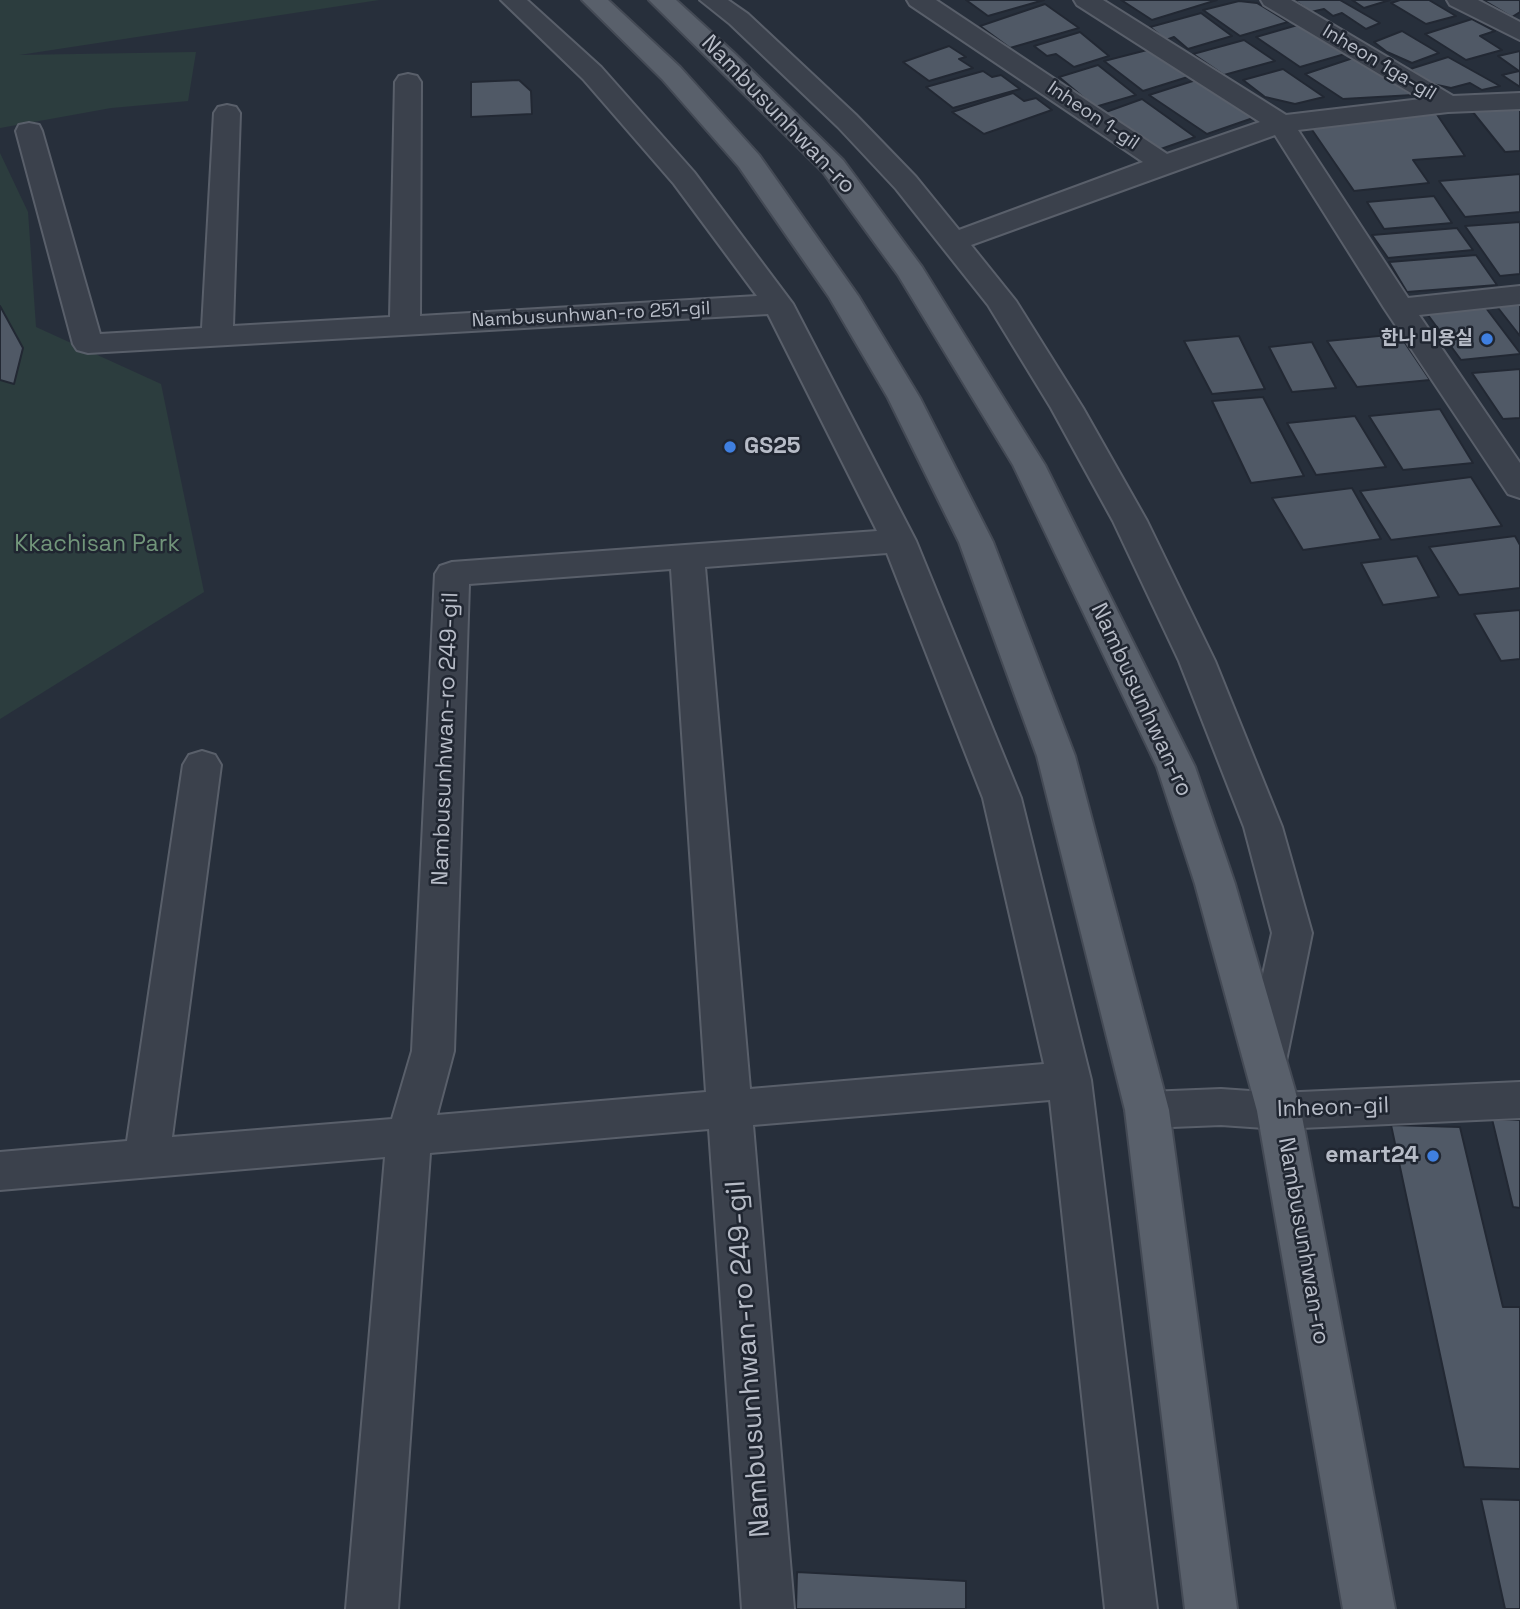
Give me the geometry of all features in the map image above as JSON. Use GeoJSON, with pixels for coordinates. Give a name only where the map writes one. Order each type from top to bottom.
{"type":"FeatureCollection","features":[{"type":"Feature","properties":{"kind":"main road","name":"Nambusunhwan-ro"},"geometry":{"type":"LineString","coordinates":[[594,0],[671,73],[749,161],[844,297],[904,398],[970,530],[1056,756],[1147,1110],[1211,1609]]}},
{"type":"Feature","properties":{"kind":"main road","name":"Nambusunhwan-ro"},"geometry":{"type":"LineString","coordinates":[[661,0],[724,57],[842,176],[912,272],[1029,465],[1176,766],[1215,884],[1279,1111],[1369,1609]]}},
{"type":"Feature","properties":{"kind":"street"},"geometry":{"type":"LineString","coordinates":[[513,0],[592,73],[620,104],[684,178],[778,304],[899,541],[1002,798],[1069,1080],[1131,1609]]}},
{"type":"Feature","properties":{"kind":"street"},"geometry":{"type":"LineString","coordinates":[[712,0],[766,43],[906,183],[1001,301],[1067,408],[1130,521],[1198,661],[1263,827],[1292,933],[1265,1061]]}},
{"type":"Feature","properties":{"kind":"street","name":"Inheon 1-gil"},"geometry":{"type":"LineString","coordinates":[[919,0],[1164,164],[1281,124]]}},
{"type":"Feature","properties":{"kind":"street"},"geometry":{"type":"LineString","coordinates":[[1086,0],[1281,124],[1399,308],[1520,487]]}},
{"type":"Feature","properties":{"kind":"street","name":"Inheon 1ga-gil"},"geometry":{"type":"LineString","coordinates":[[1273,0],[1448,104]]}},
{"type":"Feature","properties":{"kind":"street"},"geometry":{"type":"LineString","coordinates":[[1459,0],[1520,32]]}},
{"type":"Feature","properties":{"kind":"street"},"geometry":{"type":"LineString","coordinates":[[405,325],[408,82]]}},
{"type":"Feature","properties":{"kind":"street","name":"Inheon 1ga-gil"},"geometry":{"type":"LineString","coordinates":[[1281,124],[1448,104],[1520,101]]}},
{"type":"Feature","properties":{"kind":"street"},"geometry":{"type":"LineString","coordinates":[[217,336],[227,113]]}},
{"type":"Feature","properties":{"kind":"street","name":"Nambusunhwan-ro 251-gil"},"geometry":{"type":"LineString","coordinates":[[29,131],[88,344],[778,304]]}},
{"type":"Feature","properties":{"kind":"street"},"geometry":{"type":"LineString","coordinates":[[953,242],[1164,164]]}},
{"type":"Feature","properties":{"kind":"street"},"geometry":{"type":"LineString","coordinates":[[1399,308],[1520,295]]}},
{"type":"Feature","properties":{"kind":"street","name":"Nambusunhwan-ro 249-gil"},"geometry":{"type":"LineString","coordinates":[[372,1609],[409,1136],[433,1051],[452,574],[899,541]]}},
{"type":"Feature","properties":{"kind":"street","name":"Nambusunhwan-ro 249-gil"},"geometry":{"type":"LineString","coordinates":[[687,557],[768,1609]]}},
{"type":"Feature","properties":{"kind":"street"},"geometry":{"type":"LineString","coordinates":[[147,1158],[202,765]]}},
{"type":"Feature","properties":{"kind":"street"},"geometry":{"type":"LineString","coordinates":[[0,1171],[1069,1080]]}},
{"type":"Feature","properties":{"kind":"street","name":"Inheon-gil"},"geometry":{"type":"LineString","coordinates":[[1147,1110],[1221,1107],[1279,1111],[1520,1100]]}},
{"type":"Feature","properties":{"kind":"green space"},"geometry":{"type":"Polygon","coordinates":[[[0,0],[379,0],[19,55],[196,52],[188,101],[111,108],[0,128],[0,0]]]}},
{"type":"Feature","properties":{"kind":"green space","name":"Kkachisan Park"},"geometry":{"type":"Polygon","coordinates":[[[0,153],[28,212],[36,327],[161,384],[204,592],[0,719],[0,153]]]}},
{"type":"Feature","properties":{"kind":"building"},"geometry":{"type":"Polygon","coordinates":[[[966,0],[1044,0],[988,16],[966,0]]]}},
{"type":"Feature","properties":{"kind":"building"},"geometry":{"type":"Polygon","coordinates":[[[1121,0],[1217,0],[1152,20],[1121,0]]]}},
{"type":"Feature","properties":{"kind":"building"},"geometry":{"type":"Polygon","coordinates":[[[1294,0],[1340,0],[1380,23],[1366,29],[1342,13],[1333,16],[1324,9],[1311,12],[1294,0]]]}},
{"type":"Feature","properties":{"kind":"building"},"geometry":{"type":"Polygon","coordinates":[[[1352,0],[1390,0],[1364,8],[1352,0]]]}},
{"type":"Feature","properties":{"kind":"building"},"geometry":{"type":"Polygon","coordinates":[[[1400,0],[1429,0],[1456,16],[1426,24],[1391,3],[1400,0]]]}},
{"type":"Feature","properties":{"kind":"building"},"geometry":{"type":"Polygon","coordinates":[[[1483,0],[1520,0],[1520,12],[1512,17],[1483,0]]]}},
{"type":"Feature","properties":{"kind":"building"},"geometry":{"type":"Polygon","coordinates":[[[1239,1],[1257,3],[1288,22],[1240,36],[1203,10],[1239,1]]]}},
{"type":"Feature","properties":{"kind":"building"},"geometry":{"type":"Polygon","coordinates":[[[1045,4],[1079,28],[1010,48],[980,26],[1045,4]]]}},
{"type":"Feature","properties":{"kind":"building"},"geometry":{"type":"Polygon","coordinates":[[[1201,13],[1232,36],[1188,49],[1174,37],[1166,40],[1150,27],[1201,13]]]}},
{"type":"Feature","properties":{"kind":"building"},"geometry":{"type":"Polygon","coordinates":[[[1472,19],[1495,31],[1480,36],[1502,50],[1466,60],[1425,34],[1472,19]]]}},
{"type":"Feature","properties":{"kind":"building"},"geometry":{"type":"Polygon","coordinates":[[[1301,24],[1345,54],[1300,67],[1256,37],[1301,24]]]}},
{"type":"Feature","properties":{"kind":"building"},"geometry":{"type":"Polygon","coordinates":[[[1402,31],[1439,53],[1412,63],[1387,52],[1374,42],[1402,31]]]}},
{"type":"Feature","properties":{"kind":"building"},"geometry":{"type":"Polygon","coordinates":[[[1080,32],[1109,56],[1074,67],[1056,54],[1047,56],[1034,46],[1080,32]]]}},
{"type":"Feature","properties":{"kind":"building"},"geometry":{"type":"Polygon","coordinates":[[[1244,40],[1275,61],[1224,75],[1193,54],[1244,40]]]}},
{"type":"Feature","properties":{"kind":"building"},"geometry":{"type":"Polygon","coordinates":[[[949,46],[966,57],[959,59],[973,68],[929,81],[903,62],[949,46]]]}},
{"type":"Feature","properties":{"kind":"building"},"geometry":{"type":"Polygon","coordinates":[[[1151,49],[1191,76],[1143,91],[1104,61],[1151,49]]]}},
{"type":"Feature","properties":{"kind":"building"},"geometry":{"type":"Polygon","coordinates":[[[1520,51],[1520,87],[1502,75],[1519,71],[1498,56],[1520,51]]]}},
{"type":"Feature","properties":{"kind":"building"},"geometry":{"type":"Polygon","coordinates":[[[1448,57],[1500,86],[1482,90],[1470,83],[1451,88],[1428,83],[1410,69],[1448,57]]]}},
{"type":"Feature","properties":{"kind":"building"},"geometry":{"type":"Polygon","coordinates":[[[1353,58],[1413,95],[1343,99],[1305,74],[1353,58]]]}},
{"type":"Feature","properties":{"kind":"building"},"geometry":{"type":"Polygon","coordinates":[[[1098,65],[1136,95],[1095,107],[1059,77],[1098,65]]]}},
{"type":"Feature","properties":{"kind":"building"},"geometry":{"type":"Polygon","coordinates":[[[1283,69],[1324,97],[1295,104],[1265,97],[1243,80],[1283,69]]]}},
{"type":"Feature","properties":{"kind":"building"},"geometry":{"type":"Polygon","coordinates":[[[983,71],[992,77],[1001,75],[1020,89],[953,108],[926,87],[983,71]]]}},
{"type":"Feature","properties":{"kind":"building"},"geometry":{"type":"Polygon","coordinates":[[[1199,79],[1256,117],[1207,134],[1149,95],[1199,79]]]}},
{"type":"Feature","properties":{"kind":"building"},"geometry":{"type":"Polygon","coordinates":[[[519,80],[531,91],[532,114],[471,117],[471,82],[519,80]]]}},
{"type":"Feature","properties":{"kind":"building"},"geometry":{"type":"Polygon","coordinates":[[[1013,93],[1024,101],[1036,98],[1052,110],[984,134],[952,112],[1013,93]]]}},
{"type":"Feature","properties":{"kind":"building"},"geometry":{"type":"Polygon","coordinates":[[[1142,99],[1195,137],[1158,150],[1103,113],[1142,99]]]}},
{"type":"Feature","properties":{"kind":"building"},"geometry":{"type":"Polygon","coordinates":[[[1520,108],[1520,151],[1505,152],[1472,111],[1520,108]]]}},
{"type":"Feature","properties":{"kind":"building"},"geometry":{"type":"Polygon","coordinates":[[[1436,113],[1465,156],[1413,160],[1429,183],[1354,191],[1308,124],[1436,113]]]}},
{"type":"Feature","properties":{"kind":"building"},"geometry":{"type":"Polygon","coordinates":[[[1520,174],[1520,212],[1465,217],[1439,181],[1520,174]]]}},
{"type":"Feature","properties":{"kind":"building"},"geometry":{"type":"Polygon","coordinates":[[[1434,196],[1452,223],[1384,229],[1367,202],[1434,196]]]}},
{"type":"Feature","properties":{"kind":"building"},"geometry":{"type":"Polygon","coordinates":[[[1520,222],[1520,274],[1500,276],[1465,226],[1520,222]]]}},
{"type":"Feature","properties":{"kind":"building"},"geometry":{"type":"Polygon","coordinates":[[[1457,228],[1473,250],[1388,258],[1372,235],[1457,228]]]}},
{"type":"Feature","properties":{"kind":"building"},"geometry":{"type":"Polygon","coordinates":[[[1476,255],[1497,285],[1407,292],[1389,262],[1476,255]]]}},
{"type":"Feature","properties":{"kind":"building"},"geometry":{"type":"Polygon","coordinates":[[[1520,301],[1520,336],[1495,304],[1520,301]]]}},
{"type":"Feature","properties":{"kind":"building"},"geometry":{"type":"Polygon","coordinates":[[[1483,304],[1520,354],[1461,360],[1425,311],[1483,304]]]}},
{"type":"Feature","properties":{"kind":"building"},"geometry":{"type":"Polygon","coordinates":[[[0,306],[23,348],[14,384],[0,380],[0,306]]]}},
{"type":"Feature","properties":{"kind":"building"},"geometry":{"type":"Polygon","coordinates":[[[1399,334],[1430,380],[1357,387],[1327,341],[1399,334]]]}},
{"type":"Feature","properties":{"kind":"building"},"geometry":{"type":"Polygon","coordinates":[[[1239,336],[1265,389],[1212,394],[1184,341],[1239,336]]]}},
{"type":"Feature","properties":{"kind":"building"},"geometry":{"type":"Polygon","coordinates":[[[1312,342],[1336,388],[1292,392],[1269,347],[1312,342]]]}},
{"type":"Feature","properties":{"kind":"building"},"geometry":{"type":"Polygon","coordinates":[[[1520,369],[1520,418],[1503,419],[1472,373],[1520,369]]]}},
{"type":"Feature","properties":{"kind":"building"},"geometry":{"type":"Polygon","coordinates":[[[1263,397],[1304,476],[1251,483],[1212,401],[1263,397]]]}},
{"type":"Feature","properties":{"kind":"building"},"geometry":{"type":"Polygon","coordinates":[[[1440,409],[1473,463],[1403,470],[1369,416],[1440,409]]]}},
{"type":"Feature","properties":{"kind":"building"},"geometry":{"type":"Polygon","coordinates":[[[1355,416],[1386,467],[1316,475],[1287,423],[1355,416]]]}},
{"type":"Feature","properties":{"kind":"building"},"geometry":{"type":"Polygon","coordinates":[[[1471,477],[1502,526],[1391,540],[1360,491],[1471,477]]]}},
{"type":"Feature","properties":{"kind":"building"},"geometry":{"type":"Polygon","coordinates":[[[1352,488],[1381,539],[1303,550],[1272,498],[1352,488]]]}},
{"type":"Feature","properties":{"kind":"building"},"geometry":{"type":"Polygon","coordinates":[[[1515,536],[1520,545],[1520,588],[1459,595],[1429,547],[1515,536]]]}},
{"type":"Feature","properties":{"kind":"building"},"geometry":{"type":"Polygon","coordinates":[[[1417,556],[1439,597],[1383,605],[1361,563],[1417,556]]]}},
{"type":"Feature","properties":{"kind":"building"},"geometry":{"type":"Polygon","coordinates":[[[1520,610],[1520,659],[1501,661],[1474,614],[1520,610]]]}},
{"type":"Feature","properties":{"kind":"building"},"geometry":{"type":"Polygon","coordinates":[[[1492,1119],[1520,1120],[1520,1208],[1513,1207],[1492,1119]]]}},
{"type":"Feature","properties":{"kind":"building"},"geometry":{"type":"Polygon","coordinates":[[[1391,1125],[1460,1127],[1503,1307],[1520,1307],[1520,1469],[1464,1467],[1391,1125]]]}},
{"type":"Feature","properties":{"kind":"building"},"geometry":{"type":"Polygon","coordinates":[[[1481,1499],[1520,1500],[1520,1609],[1505,1609],[1481,1499]]]}},
{"type":"Feature","properties":{"kind":"building"},"geometry":{"type":"Polygon","coordinates":[[[797,1572],[966,1581],[966,1609],[796,1609],[797,1572]]]}},
{"type":"Feature","properties":{"kind":"place","name":"한나 미용실"},"geometry":{"type":"Point","coordinates":[1487,339]}},
{"type":"Feature","properties":{"kind":"place","name":"GS25"},"geometry":{"type":"Point","coordinates":[730,447]}},
{"type":"Feature","properties":{"kind":"place","name":"emart24"},"geometry":{"type":"Point","coordinates":[1433,1156]}}]}
